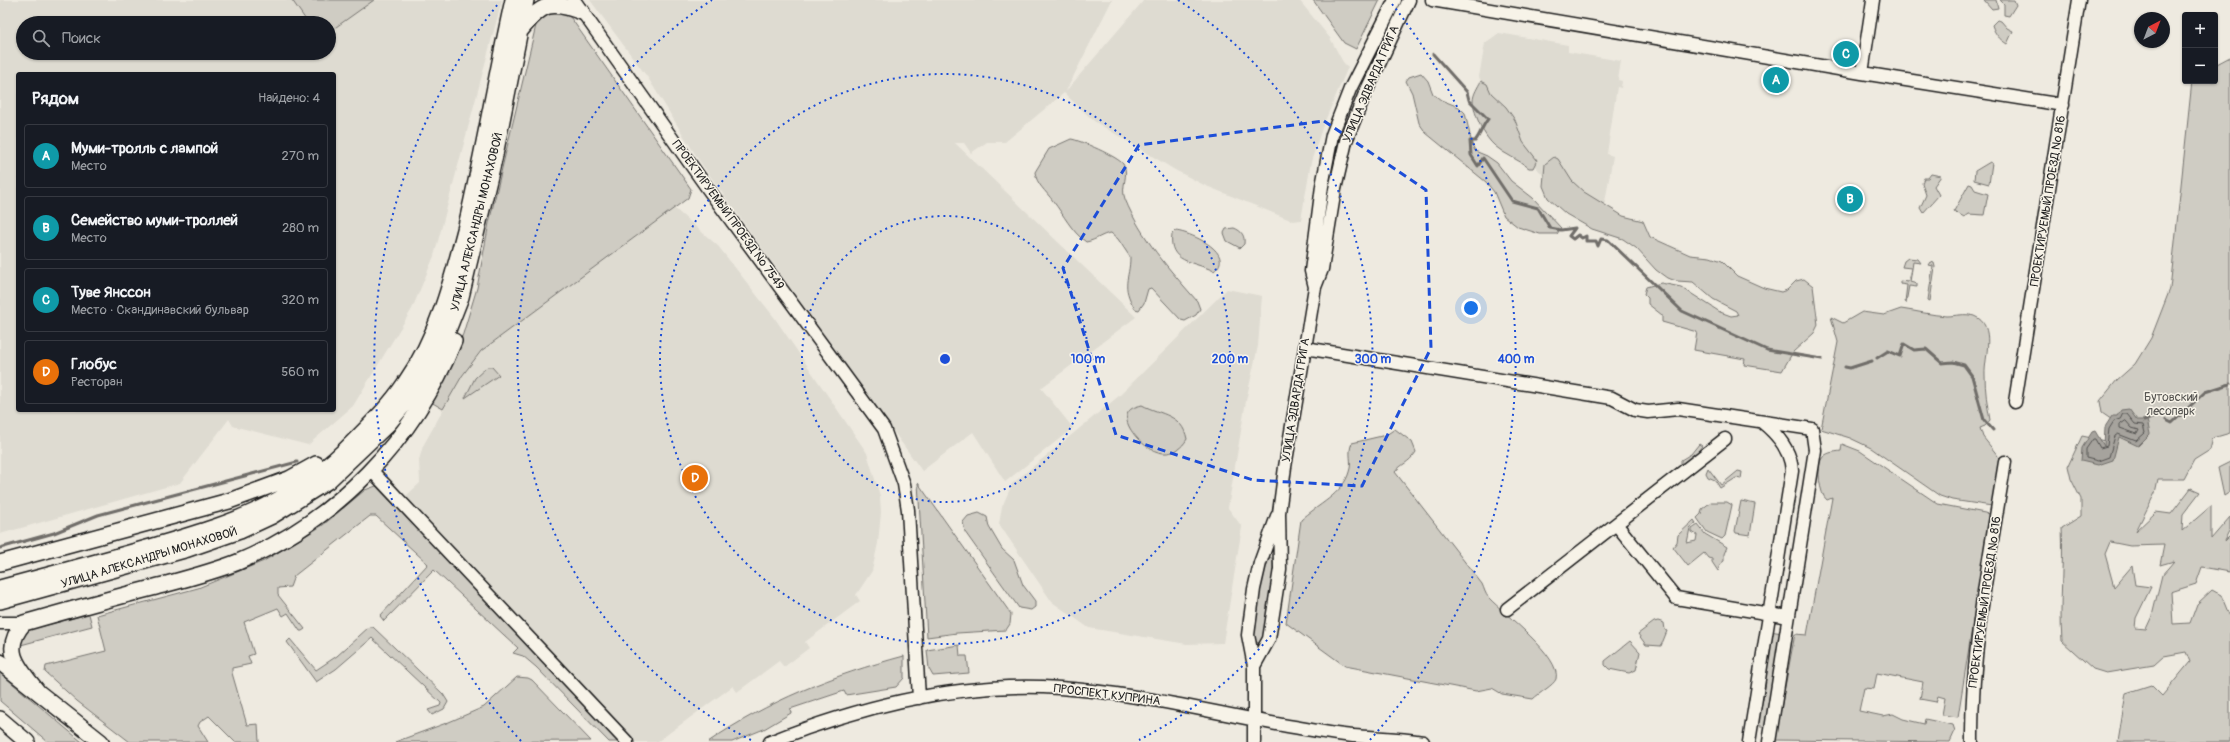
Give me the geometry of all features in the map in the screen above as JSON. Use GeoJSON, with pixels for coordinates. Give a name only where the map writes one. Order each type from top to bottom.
{"type":"FeatureCollection","features":[{"type":"Feature","properties":{"kind":"main road","name":"УЛИЦА АЛЕКСАНДРЫ МОНАХОВОЙ"},"geometry":{"type":"LineString","coordinates":[[0,601],[152,553],[266,506],[321,471],[380,415],[406,383],[429,342],[443,305],[456,264],[483,153],[497,69],[514,0]]}},
{"type":"Feature","properties":{"kind":"main road","name":"УЛИЦА АЛЕКСАНДРЫ МОНАХОВОЙ"},"geometry":{"type":"LineString","coordinates":[[0,588],[221,538],[272,516],[304,498],[351,462],[389,423],[429,370],[450,327],[468,270],[495,155],[526,0]]}},
{"type":"Feature","properties":{"kind":"main road"},"geometry":{"type":"LineString","coordinates":[[520,32],[533,15],[546,6],[578,6]]}},
{"type":"Feature","properties":{"kind":"main road"},"geometry":{"type":"LineString","coordinates":[[38,692],[12,660],[9,650],[10,638],[24,623],[216,570],[257,554],[289,536],[324,513],[371,470],[412,420],[445,365],[458,332],[464,303],[468,270]]}},
{"type":"Feature","properties":{"kind":"main road"},"geometry":{"type":"LineString","coordinates":[[0,563],[229,501],[266,489],[308,469],[362,433]]}},
{"type":"Feature","properties":{"kind":"main road"},"geometry":{"type":"LineString","coordinates":[[0,662],[101,742]]}},
{"type":"Feature","properties":{"kind":"main road"},"geometry":{"type":"LineString","coordinates":[[0,719],[27,742]]}},
{"type":"Feature","properties":{"kind":"street","name":"УЛИЦА ЭДВАРДА ГРИГА"},"geometry":{"type":"LineString","coordinates":[[1315,287],[1311,271],[1322,186],[1332,135],[1350,89],[1395,0]]}},
{"type":"Feature","properties":{"kind":"street","name":"УЛИЦА ЭДВАРДА ГРИГА"},"geometry":{"type":"LineString","coordinates":[[1254,666],[1269,639],[1280,569],[1279,514],[1315,287],[1322,269],[1335,189],[1346,141],[1364,96],[1409,0]]}},
{"type":"Feature","properties":{"kind":"street"},"geometry":{"type":"LineString","coordinates":[[1432,0],[1862,73],[2063,105]]}},
{"type":"Feature","properties":{"kind":"street"},"geometry":{"type":"LineString","coordinates":[[1862,73],[1873,0]]}},
{"type":"Feature","properties":{"kind":"street","name":"ПРОЕКТИРУЕМЫЙ ПРОЕЗД № 816"},"geometry":{"type":"LineString","coordinates":[[2015,402],[2079,0]]}},
{"type":"Feature","properties":{"kind":"street","name":"ПРОЕКТИРУЕМЫЙ ПРОЕЗД № 7549"},"geometry":{"type":"LineString","coordinates":[[578,6],[884,429],[904,484],[907,504],[919,698]]}},
{"type":"Feature","properties":{"kind":"street"},"geometry":{"type":"LineString","coordinates":[[1305,348],[1612,398],[1635,410],[1648,412],[1678,409],[1812,428],[1815,440],[1769,742]]}},
{"type":"Feature","properties":{"kind":"street"},"geometry":{"type":"LineString","coordinates":[[1749,742],[1792,468],[1779,438],[1762,422]]}},
{"type":"Feature","properties":{"kind":"street"},"geometry":{"type":"LineString","coordinates":[[1507,609],[1725,439]]}},
{"type":"Feature","properties":{"kind":"street","name":"ПРОЕКТИРУЕМЫЙ ПРОЕЗД № 816"},"geometry":{"type":"LineString","coordinates":[[1972,742],[1974,674],[1987,571],[2005,462]]}},
{"type":"Feature","properties":{"kind":"street"},"geometry":{"type":"LineString","coordinates":[[371,470],[628,742]]}},
{"type":"Feature","properties":{"kind":"street","name":"УЛИЦА ЭДВАРДА ГРИГА"},"geometry":{"type":"LineString","coordinates":[[1254,742],[1254,666],[1248,634],[1254,589],[1267,540],[1279,514]]}},
{"type":"Feature","properties":{"kind":"street"},"geometry":{"type":"LineString","coordinates":[[1616,524],[1674,597],[1680,600],[1788,617]]}},
{"type":"Feature","properties":{"kind":"street"},"geometry":{"type":"LineString","coordinates":[[0,622],[24,623]]}},
{"type":"Feature","properties":{"kind":"street","name":"ПРОСПЕКТ КУПРИНА"},"geometry":{"type":"LineString","coordinates":[[770,742],[826,721],[919,698],[984,689],[1059,688],[1144,699],[1354,736],[1397,738],[1423,742]]}},
{"type":"Feature","properties":{"kind":"highlighted area"},"geometry":{"type":"Polygon","coordinates":[[[1324,121],[1426,190],[1431,348],[1362,486],[1253,480],[1116,435],[1063,268],[1139,145],[1324,121]]]}},
{"type":"Feature","properties":{"kind":"shaded area"},"geometry":{"type":"Polygon","coordinates":[[[0,0],[502,0],[434,256],[412,309],[353,406],[308,445],[233,426],[229,419],[180,483],[0,534],[0,0]]]}},
{"type":"Feature","properties":{"kind":"shaded area"},"geometry":{"type":"Polygon","coordinates":[[[590,0],[1112,0],[1066,91],[1144,0],[1299,0],[1330,38],[1343,62],[1348,67],[1322,128],[1311,162],[1301,220],[1293,221],[1204,185],[1175,170],[1094,121],[1064,93],[1005,142],[987,142],[971,153],[964,143],[955,143],[1136,317],[1041,388],[1073,428],[1005,482],[973,432],[922,471],[700,162],[648,78],[590,0]]]}},
{"type":"Feature","properties":{"kind":"shaded area"},"geometry":{"type":"Polygon","coordinates":[[[1499,33],[1568,45],[1568,52],[1621,61],[1618,80],[1622,81],[1621,88],[1617,87],[1607,154],[1613,156],[1601,225],[1543,175],[1511,140],[1479,77],[1485,43],[1499,33]]]}},
{"type":"Feature","properties":{"kind":"shaded area"},"geometry":{"type":"Polygon","coordinates":[[[674,208],[718,246],[774,317],[867,453],[880,496],[881,513],[878,543],[872,571],[856,595],[860,601],[805,642],[809,648],[784,667],[779,661],[737,692],[733,686],[657,742],[615,742],[394,507],[420,483],[419,460],[423,446],[462,376],[481,351],[674,208]]]}},
{"type":"Feature","properties":{"kind":"shaded area"},"geometry":{"type":"Polygon","coordinates":[[[1227,289],[1262,296],[1258,346],[1246,401],[1228,508],[1242,527],[1223,643],[1187,644],[1089,628],[1052,602],[999,524],[1002,507],[1012,484],[1120,395],[1227,289]]]}},
{"type":"Feature","properties":{"kind":"green space"},"geometry":{"type":"Polygon","coordinates":[[[292,0],[374,0],[336,27],[336,16],[303,16],[292,0]]]}},
{"type":"Feature","properties":{"kind":"green space"},"geometry":{"type":"Polygon","coordinates":[[[1313,0],[1380,0],[1356,49],[1344,43],[1313,0]]]}},
{"type":"Feature","properties":{"kind":"green space"},"geometry":{"type":"Polygon","coordinates":[[[1984,0],[1996,0],[1998,8],[1992,9],[1984,0]]]}},
{"type":"Feature","properties":{"kind":"green space"},"geometry":{"type":"Polygon","coordinates":[[[2000,0],[2014,0],[2016,5],[2009,16],[2004,15],[2004,4],[2000,0]]]}},
{"type":"Feature","properties":{"kind":"green space"},"geometry":{"type":"Polygon","coordinates":[[[549,11],[564,13],[571,18],[691,189],[688,198],[481,351],[462,376],[443,409],[431,402],[448,370],[463,334],[477,288],[489,223],[537,21],[549,11]]]}},
{"type":"Feature","properties":{"kind":"green space"},"geometry":{"type":"Polygon","coordinates":[[[1997,20],[2001,21],[2007,28],[2013,31],[2007,44],[1998,36],[1993,28],[1992,25],[1997,20]]]}},
{"type":"Feature","properties":{"kind":"green space","name":"Бутовский лесопарк"},"geometry":{"type":"Polygon","coordinates":[[[2230,57],[2230,433],[2213,438],[2210,450],[2194,460],[2184,479],[2158,479],[2155,493],[2136,531],[2156,512],[2171,514],[2191,488],[2200,492],[2183,514],[2182,531],[2211,506],[2211,539],[2230,517],[2230,529],[2224,541],[2230,535],[2230,572],[2202,567],[2196,584],[2171,592],[2173,624],[2190,623],[2197,604],[2212,590],[2221,595],[2230,617],[2230,742],[2118,742],[2126,693],[2151,685],[2162,696],[2190,662],[2186,652],[2164,656],[2154,665],[2106,673],[2093,669],[2062,641],[2062,528],[2081,516],[2081,499],[2071,479],[2068,466],[2082,436],[2106,441],[2121,426],[2102,413],[2100,401],[2117,380],[2135,364],[2151,338],[2170,289],[2192,84],[2218,84],[2218,63],[2230,57]],[[2110,542],[2105,554],[2114,587],[2132,566],[2135,585],[2151,587],[2136,618],[2135,628],[2146,629],[2152,616],[2162,575],[2174,561],[2160,565],[2164,545],[2130,546],[2110,542]]]}},
{"type":"Feature","properties":{"kind":"green space"},"geometry":{"type":"Polygon","coordinates":[[[1421,73],[1428,81],[1433,94],[1441,100],[1459,107],[1465,113],[1475,151],[1487,156],[1497,163],[1511,181],[1533,198],[1561,228],[1557,234],[1540,234],[1518,227],[1504,216],[1494,192],[1486,182],[1426,133],[1419,123],[1412,93],[1406,81],[1409,77],[1421,73]]]}},
{"type":"Feature","properties":{"kind":"green space"},"geometry":{"type":"Polygon","coordinates":[[[1481,81],[1487,84],[1491,93],[1506,107],[1515,120],[1523,142],[1537,160],[1533,168],[1529,168],[1507,155],[1491,142],[1483,131],[1475,113],[1473,101],[1481,81]]]}},
{"type":"Feature","properties":{"kind":"green space"},"geometry":{"type":"Polygon","coordinates":[[[1071,139],[1098,149],[1114,157],[1123,164],[1126,172],[1124,190],[1125,199],[1139,227],[1156,253],[1197,301],[1200,309],[1196,315],[1185,321],[1181,320],[1151,288],[1148,289],[1144,303],[1139,310],[1135,309],[1130,301],[1127,288],[1130,257],[1118,239],[1111,233],[1086,242],[1072,228],[1057,206],[1039,184],[1035,172],[1049,149],[1071,139]]]}},
{"type":"Feature","properties":{"kind":"green space"},"geometry":{"type":"Polygon","coordinates":[[[1554,157],[1558,159],[1572,181],[1584,192],[1623,216],[1643,221],[1650,237],[1690,255],[1710,257],[1722,261],[1737,276],[1764,288],[1781,292],[1787,290],[1796,281],[1804,279],[1813,286],[1818,325],[1814,333],[1793,352],[1782,371],[1744,365],[1745,359],[1694,350],[1697,332],[1662,322],[1662,315],[1648,304],[1648,298],[1644,294],[1646,287],[1661,283],[1681,287],[1720,312],[1731,316],[1738,315],[1736,311],[1713,299],[1693,282],[1677,281],[1667,278],[1656,270],[1636,248],[1623,239],[1592,229],[1566,214],[1548,198],[1543,186],[1545,164],[1554,157]]]}},
{"type":"Feature","properties":{"kind":"green space"},"geometry":{"type":"Polygon","coordinates":[[[1990,162],[1992,163],[1989,184],[1974,180],[1975,171],[1990,162]]]}},
{"type":"Feature","properties":{"kind":"green space"},"geometry":{"type":"Polygon","coordinates":[[[1931,174],[1941,176],[1934,186],[1939,195],[1923,213],[1920,208],[1926,195],[1922,183],[1924,178],[1928,178],[1931,174]]]}},
{"type":"Feature","properties":{"kind":"green space"},"geometry":{"type":"Polygon","coordinates":[[[1969,184],[1972,185],[1975,190],[1988,194],[1984,215],[1968,214],[1964,217],[1954,211],[1969,184]]]}},
{"type":"Feature","properties":{"kind":"green space"},"geometry":{"type":"Polygon","coordinates":[[[1234,228],[1241,232],[1244,239],[1244,244],[1240,248],[1227,241],[1224,233],[1226,229],[1234,228]]]}},
{"type":"Feature","properties":{"kind":"green space"},"geometry":{"type":"Polygon","coordinates":[[[1175,231],[1200,239],[1216,251],[1220,257],[1220,264],[1214,271],[1190,263],[1178,256],[1174,251],[1172,244],[1172,234],[1175,231]]]}},
{"type":"Feature","properties":{"kind":"green space"},"geometry":{"type":"Polygon","coordinates":[[[1908,258],[1918,259],[1921,263],[1913,262],[1910,282],[1917,284],[1917,287],[1909,286],[1906,303],[1907,285],[1900,284],[1900,281],[1908,282],[1911,268],[1902,267],[1904,261],[1908,258]]]}},
{"type":"Feature","properties":{"kind":"green space"},"geometry":{"type":"Polygon","coordinates":[[[1931,262],[1934,263],[1935,267],[1930,301],[1928,300],[1933,266],[1929,265],[1931,262]]]}},
{"type":"Feature","properties":{"kind":"green space"},"geometry":{"type":"Polygon","coordinates":[[[1901,309],[1947,316],[1971,315],[1981,320],[1985,327],[1988,342],[1985,368],[1985,387],[1990,420],[1985,426],[1980,428],[1983,437],[2002,461],[1997,473],[1992,506],[1952,500],[1940,496],[1871,448],[1850,438],[1821,429],[1838,342],[1831,317],[1843,323],[1862,312],[1884,315],[1901,309]]]}},
{"type":"Feature","properties":{"kind":"green space"},"geometry":{"type":"Polygon","coordinates":[[[487,367],[492,367],[499,375],[465,398],[475,378],[487,367]]]}},
{"type":"Feature","properties":{"kind":"green space"},"geometry":{"type":"Polygon","coordinates":[[[1142,405],[1170,416],[1181,425],[1187,439],[1178,449],[1168,453],[1157,452],[1138,439],[1127,422],[1127,415],[1131,409],[1142,405]]]}},
{"type":"Feature","properties":{"kind":"green space"},"geometry":{"type":"Polygon","coordinates":[[[1395,429],[1412,442],[1416,452],[1395,472],[1482,584],[1488,596],[1530,636],[1550,659],[1555,670],[1556,679],[1533,699],[1502,694],[1492,688],[1476,691],[1345,666],[1286,623],[1301,520],[1329,499],[1346,480],[1350,468],[1350,451],[1352,443],[1386,435],[1395,429]]]}},
{"type":"Feature","properties":{"kind":"green space"},"geometry":{"type":"Polygon","coordinates":[[[1699,444],[1702,446],[1693,458],[1681,464],[1681,460],[1691,454],[1699,444]]]}},
{"type":"Feature","properties":{"kind":"green space"},"geometry":{"type":"Polygon","coordinates":[[[1842,444],[1860,451],[1938,504],[1990,514],[1958,717],[1942,715],[1945,698],[1938,696],[1936,702],[1920,699],[1923,682],[1877,673],[1874,689],[1864,688],[1859,711],[1883,716],[1893,714],[1903,719],[1924,724],[1925,719],[1953,725],[1955,731],[1950,742],[1775,740],[1795,634],[1807,635],[1832,498],[1827,500],[1822,492],[1819,469],[1820,464],[1825,455],[1841,451],[1842,444]]]}},
{"type":"Feature","properties":{"kind":"green space"},"geometry":{"type":"Polygon","coordinates":[[[2230,462],[2230,492],[2224,496],[2218,468],[2230,462]]]}},
{"type":"Feature","properties":{"kind":"green space"},"geometry":{"type":"Polygon","coordinates":[[[1708,468],[1721,485],[1738,471],[1742,472],[1741,479],[1736,478],[1720,488],[1715,480],[1708,477],[1706,473],[1708,468]]]}},
{"type":"Feature","properties":{"kind":"green space"},"geometry":{"type":"Polygon","coordinates":[[[918,483],[1011,614],[1010,624],[1006,630],[957,633],[927,637],[918,483]]]}},
{"type":"Feature","properties":{"kind":"green space"},"geometry":{"type":"Polygon","coordinates":[[[376,486],[620,742],[609,742],[536,667],[523,656],[513,653],[518,648],[434,570],[384,621],[380,616],[428,564],[376,516],[370,516],[294,576],[290,587],[278,588],[278,595],[305,629],[300,631],[288,613],[283,616],[278,608],[244,622],[254,654],[248,656],[251,664],[232,668],[232,673],[247,725],[258,724],[259,742],[235,742],[209,716],[200,722],[198,726],[208,742],[130,742],[77,701],[45,672],[46,666],[106,651],[97,615],[198,588],[264,561],[323,525],[365,490],[376,486]]]}},
{"type":"Feature","properties":{"kind":"green space"},"geometry":{"type":"Polygon","coordinates":[[[1741,501],[1755,504],[1750,535],[1736,533],[1735,531],[1741,501]]]}},
{"type":"Feature","properties":{"kind":"green space"},"geometry":{"type":"Polygon","coordinates":[[[1711,502],[1727,502],[1732,505],[1725,536],[1722,539],[1707,532],[1697,518],[1701,514],[1702,509],[1711,502]]]}},
{"type":"Feature","properties":{"kind":"green space"},"geometry":{"type":"Polygon","coordinates":[[[979,513],[987,517],[989,527],[1002,549],[1014,560],[1023,585],[1035,601],[1035,607],[1031,610],[1019,608],[965,532],[963,522],[968,516],[979,513]]]}},
{"type":"Feature","properties":{"kind":"green space"},"geometry":{"type":"Polygon","coordinates":[[[1694,520],[1696,523],[1690,528],[1687,543],[1696,541],[1697,535],[1692,532],[1692,529],[1698,525],[1705,534],[1727,547],[1724,554],[1724,561],[1720,564],[1718,571],[1712,562],[1712,559],[1708,558],[1704,553],[1688,566],[1673,547],[1677,542],[1678,535],[1694,520]]]}},
{"type":"Feature","properties":{"kind":"green space"},"geometry":{"type":"Polygon","coordinates":[[[1270,557],[1273,559],[1273,572],[1264,638],[1261,642],[1255,643],[1254,624],[1256,598],[1262,574],[1270,557]]]}},
{"type":"Feature","properties":{"kind":"green space"},"geometry":{"type":"Polygon","coordinates":[[[89,614],[92,626],[17,646],[25,632],[28,630],[89,614]]]}},
{"type":"Feature","properties":{"kind":"green space"},"geometry":{"type":"Polygon","coordinates":[[[1658,621],[1664,623],[1665,630],[1667,631],[1661,646],[1646,645],[1638,634],[1654,622],[1658,621]]]}},
{"type":"Feature","properties":{"kind":"green space"},"geometry":{"type":"Polygon","coordinates":[[[369,627],[373,627],[443,694],[448,702],[444,709],[432,715],[428,710],[440,706],[441,703],[372,638],[336,669],[316,682],[287,642],[290,639],[316,670],[337,656],[369,627]]]}},
{"type":"Feature","properties":{"kind":"green space"},"geometry":{"type":"Polygon","coordinates":[[[1769,631],[1783,633],[1768,727],[1754,725],[1759,700],[1763,700],[1766,682],[1763,681],[1772,635],[1769,631]]]}},
{"type":"Feature","properties":{"kind":"green space"},"geometry":{"type":"Polygon","coordinates":[[[1630,641],[1640,652],[1636,670],[1629,673],[1609,669],[1605,665],[1605,661],[1630,641]]]}},
{"type":"Feature","properties":{"kind":"green space"},"geometry":{"type":"Polygon","coordinates":[[[959,645],[960,656],[967,656],[969,673],[933,676],[929,669],[927,650],[959,645]]]}},
{"type":"Feature","properties":{"kind":"green space"},"geometry":{"type":"Polygon","coordinates":[[[904,656],[904,678],[896,687],[846,695],[844,691],[790,709],[791,713],[764,729],[732,742],[708,742],[754,714],[802,691],[878,663],[904,656]]]}},
{"type":"Feature","properties":{"kind":"green space"},"geometry":{"type":"Polygon","coordinates":[[[0,673],[82,742],[48,742],[0,701],[0,673]]]}},
{"type":"Feature","properties":{"kind":"green space"},"geometry":{"type":"Polygon","coordinates":[[[517,677],[532,680],[591,741],[395,742],[484,707],[517,677]]]}},
{"type":"Feature","properties":{"kind":"water"},"geometry":{"type":"Polygon","coordinates":[[[2129,409],[2137,420],[2147,420],[2150,434],[2138,446],[2119,437],[2113,460],[2098,465],[2081,461],[2082,448],[2092,432],[2095,431],[2104,446],[2105,427],[2112,416],[2117,416],[2121,410],[2129,409]]]}},
{"type":"Feature","properties":{"kind":"waterway"},"geometry":{"type":"LineString","coordinates":[[1433,54],[1467,92],[1469,100],[1488,119],[1475,141],[1470,141],[1471,155],[1478,166],[1483,158],[1512,201],[1538,208],[1550,228],[1561,230],[1575,228],[1569,236],[1573,239],[1578,235],[1582,238],[1586,236],[1586,241],[1596,241],[1598,246],[1601,239],[1608,240],[1682,311],[1767,350],[1822,359]]}},
{"type":"Feature","properties":{"kind":"waterway"},"geometry":{"type":"LineString","coordinates":[[1877,358],[1888,351],[1900,356],[1904,344],[1914,350],[1926,349],[1942,363],[1953,362],[1964,365],[1972,376],[1984,420],[1993,430]]}},
{"type":"Feature","properties":{"kind":"waterway"},"geometry":{"type":"LineString","coordinates":[[1845,367],[1850,368],[1872,361]]}},
{"type":"Feature","properties":{"kind":"waterway"},"geometry":{"type":"LineString","coordinates":[[2166,420],[2172,423],[2205,392],[2230,384]]}},
{"type":"Feature","properties":{"kind":"waterway"},"geometry":{"type":"LineString","coordinates":[[2144,421],[2158,415]]}},
{"type":"Feature","properties":{"kind":"waterway"},"geometry":{"type":"LineString","coordinates":[[0,548],[54,533],[98,515],[297,462]]}},
{"type":"Feature","properties":{"kind":"place","name":"Туве Янссон"},"geometry":{"type":"Point","coordinates":[1846,54]}},
{"type":"Feature","properties":{"kind":"place","name":"Муми-тролль с лампой"},"geometry":{"type":"Point","coordinates":[1776,80]}},
{"type":"Feature","properties":{"kind":"place","name":"Семейство муми-троллей"},"geometry":{"type":"Point","coordinates":[1850,199]}},
{"type":"Feature","properties":{"kind":"place","name":"Глобус"},"geometry":{"type":"Point","coordinates":[695,478]}}]}
